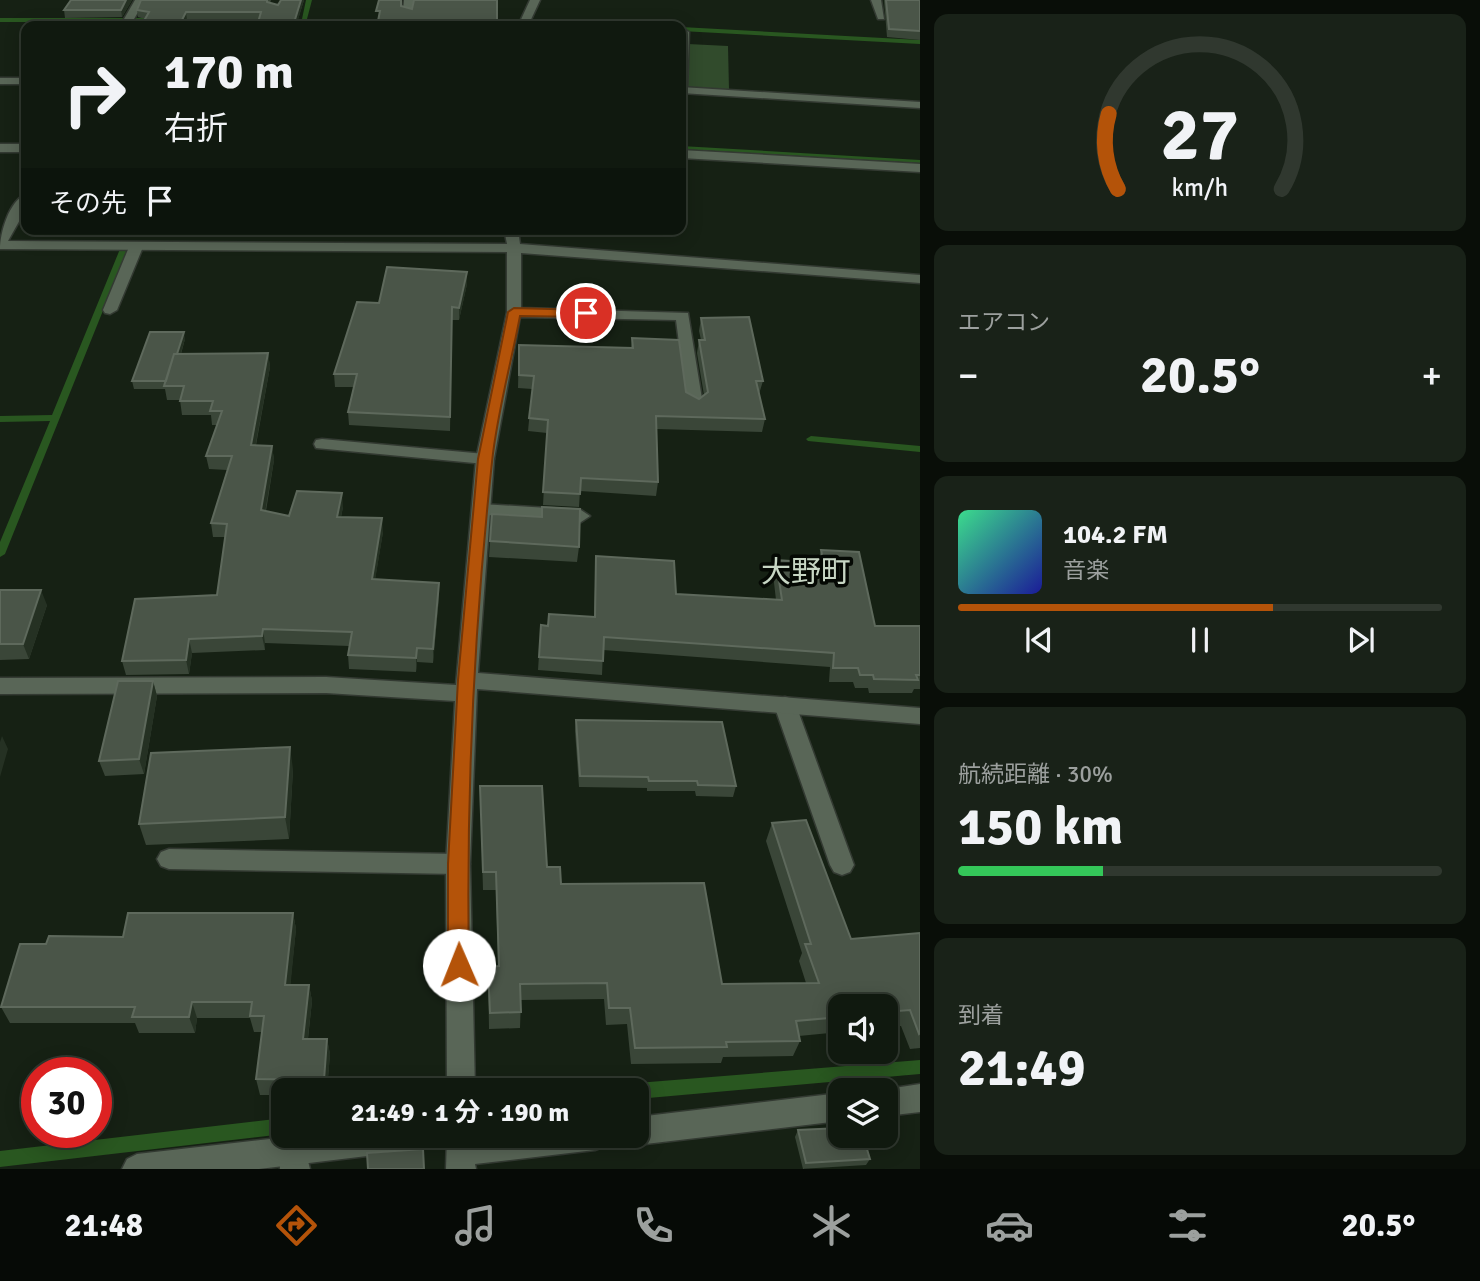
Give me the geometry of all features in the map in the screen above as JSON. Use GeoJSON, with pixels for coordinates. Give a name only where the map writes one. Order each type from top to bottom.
{"type":"FeatureCollection","features":[{"type":"Feature","properties":{"kind":"street"},"geometry":{"type":"LineString","coordinates":[[128,21],[140,0]]}},
{"type":"Feature","properties":{"kind":"street"},"geometry":{"type":"LineString","coordinates":[[408,12],[409,0]]}},
{"type":"Feature","properties":{"kind":"street"},"geometry":{"type":"LineString","coordinates":[[525,21],[535,0]]}},
{"type":"Feature","properties":{"kind":"street"},"geometry":{"type":"LineString","coordinates":[[876,0],[881,17]]}},
{"type":"Feature","properties":{"kind":"street"},"geometry":{"type":"LineString","coordinates":[[0,81],[21,81]]}},
{"type":"Feature","properties":{"kind":"street"},"geometry":{"type":"LineString","coordinates":[[686,90],[920,104]]}},
{"type":"Feature","properties":{"kind":"street"},"geometry":{"type":"LineString","coordinates":[[0,148],[21,148]]}},
{"type":"Feature","properties":{"kind":"street"},"geometry":{"type":"LineString","coordinates":[[686,154],[920,168]]}},
{"type":"Feature","properties":{"kind":"street"},"geometry":{"type":"LineString","coordinates":[[21,207],[0,244],[514,248],[920,279]]}},
{"type":"Feature","properties":{"kind":"street"},"geometry":{"type":"LineString","coordinates":[[461,1078],[457,864],[467,687],[485,459],[514,312],[512,235]]}},
{"type":"Feature","properties":{"kind":"street"},"geometry":{"type":"LineString","coordinates":[[110,310],[136,247]]}},
{"type":"Feature","properties":{"kind":"street"},"geometry":{"type":"LineString","coordinates":[[514,312],[683,316],[695,405]]}},
{"type":"Feature","properties":{"kind":"street"},"geometry":{"type":"LineString","coordinates":[[322,444],[485,459]]}},
{"type":"Feature","properties":{"kind":"street"},"geometry":{"type":"LineString","coordinates":[[481,510],[581,516]]}},
{"type":"Feature","properties":{"kind":"street"},"geometry":{"type":"LineString","coordinates":[[0,686],[467,687],[785,705],[920,716]]}},
{"type":"Feature","properties":{"kind":"street"},"geometry":{"type":"LineString","coordinates":[[785,705],[842,865]]}},
{"type":"Feature","properties":{"kind":"street"},"geometry":{"type":"LineString","coordinates":[[169,859],[457,864]]}},
{"type":"Feature","properties":{"kind":"street"},"geometry":{"type":"LineString","coordinates":[[898,1101],[920,1098]]}},
{"type":"Feature","properties":{"kind":"street"},"geometry":{"type":"LineString","coordinates":[[649,1130],[828,1108]]}},
{"type":"Feature","properties":{"kind":"street"},"geometry":{"type":"LineString","coordinates":[[137,1169],[294,1160],[356,1148]]}},
{"type":"Feature","properties":{"kind":"street"},"geometry":{"type":"LineString","coordinates":[[461,1152],[494,1148]]}},
{"type":"Feature","properties":{"kind":"shaded area"},"geometry":{"type":"Polygon","coordinates":[[[688,44],[728,46],[729,90],[686,87],[688,44]]]}},
{"type":"Feature","properties":{"kind":"shaded area"},"geometry":{"type":"Polygon","coordinates":[[[686,146],[920,160],[920,163],[686,149],[686,146]]]}},
{"type":"Feature","properties":{"kind":"building"},"geometry":{"type":"Polygon","coordinates":[[[71,0],[126,0],[121,10],[64,10],[71,0]]]}},
{"type":"Feature","properties":{"kind":"building"},"geometry":{"type":"Polygon","coordinates":[[[141,0],[267,0],[278,5],[281,0],[301,0],[295,21],[258,21],[261,12],[186,12],[182,21],[144,21],[149,12],[137,10],[141,0]]]}},
{"type":"Feature","properties":{"kind":"building"},"geometry":{"type":"Polygon","coordinates":[[[379,0],[401,0],[401,6],[412,9],[414,0],[497,0],[497,21],[378,21],[380,11],[376,11],[379,0]]]}},
{"type":"Feature","properties":{"kind":"building"},"geometry":{"type":"Polygon","coordinates":[[[886,0],[920,0],[920,31],[889,29],[886,0]]]}},
{"type":"Feature","properties":{"kind":"building"},"geometry":{"type":"Polygon","coordinates":[[[387,267],[467,272],[459,308],[452,307],[450,417],[348,412],[357,374],[334,374],[357,302],[379,303],[387,267]]]}},
{"type":"Feature","properties":{"kind":"building"},"geometry":{"type":"Polygon","coordinates":[[[749,317],[763,381],[756,381],[765,419],[656,416],[658,482],[581,478],[580,494],[543,492],[548,420],[529,418],[534,376],[519,375],[519,345],[633,348],[632,338],[679,340],[686,392],[699,399],[708,392],[699,340],[705,340],[701,318],[749,317]]]}},
{"type":"Feature","properties":{"kind":"building"},"geometry":{"type":"Polygon","coordinates":[[[150,332],[184,332],[166,381],[132,381],[150,332]]]}},
{"type":"Feature","properties":{"kind":"building"},"geometry":{"type":"Polygon","coordinates":[[[268,353],[251,445],[272,446],[261,510],[289,516],[297,491],[342,493],[337,517],[382,518],[372,579],[439,583],[433,649],[417,648],[416,658],[348,655],[352,632],[263,629],[262,636],[189,639],[186,660],[122,661],[135,599],[217,595],[227,524],[211,523],[232,456],[206,456],[222,411],[210,411],[213,401],[180,401],[184,386],[164,386],[174,354],[268,353]]]}},
{"type":"Feature","properties":{"kind":"building"},"geometry":{"type":"Polygon","coordinates":[[[542,507],[580,509],[579,547],[490,541],[492,514],[542,517],[542,507]]]}},
{"type":"Feature","properties":{"kind":"building"},"geometry":{"type":"Polygon","coordinates":[[[821,550],[859,552],[875,626],[920,626],[920,675],[916,675],[918,680],[874,679],[873,675],[860,675],[858,668],[833,668],[834,653],[604,637],[603,661],[539,657],[541,625],[548,626],[549,614],[595,617],[596,556],[674,561],[676,594],[782,600],[776,560],[824,563],[821,550]]]}},
{"type":"Feature","properties":{"kind":"building"},"geometry":{"type":"Polygon","coordinates":[[[0,590],[41,590],[23,644],[0,644],[0,590]]]}},
{"type":"Feature","properties":{"kind":"building"},"geometry":{"type":"Polygon","coordinates":[[[118,681],[153,681],[139,759],[99,761],[118,681]]]}},
{"type":"Feature","properties":{"kind":"building"},"geometry":{"type":"Polygon","coordinates":[[[576,720],[722,722],[736,786],[698,785],[697,781],[649,781],[648,777],[580,776],[576,720]]]}},
{"type":"Feature","properties":{"kind":"building"},"geometry":{"type":"Polygon","coordinates":[[[290,747],[285,817],[139,824],[151,753],[290,747]]]}},
{"type":"Feature","properties":{"kind":"building"},"geometry":{"type":"Polygon","coordinates":[[[480,786],[542,786],[547,867],[560,867],[561,884],[704,883],[722,984],[819,983],[805,944],[811,944],[772,823],[806,820],[851,939],[920,933],[920,1033],[910,1010],[898,1011],[898,994],[828,994],[828,1018],[796,1021],[800,1041],[726,1042],[727,1047],[635,1048],[630,1008],[609,1008],[607,983],[520,984],[521,1012],[490,1013],[488,967],[499,966],[496,872],[483,872],[480,786]]]}},
{"type":"Feature","properties":{"kind":"building"},"geometry":{"type":"Polygon","coordinates":[[[128,913],[293,913],[285,985],[309,985],[303,1039],[327,1039],[324,1078],[256,1079],[264,1016],[250,1016],[252,1002],[192,1002],[189,1017],[132,1017],[135,1007],[1,1007],[20,944],[46,944],[49,936],[123,937],[128,913]]]}},
{"type":"Feature","properties":{"kind":"building"},"geometry":{"type":"Polygon","coordinates":[[[828,1129],[828,1148],[867,1148],[870,1159],[806,1163],[798,1130],[828,1129]]]}},
{"type":"Feature","properties":{"kind":"building"},"geometry":{"type":"Polygon","coordinates":[[[423,1149],[424,1169],[368,1169],[367,1153],[423,1149]]]}},
{"type":"Feature","properties":{"kind":"waterway"},"geometry":{"type":"LineString","coordinates":[[304,20],[309,0]]}},
{"type":"Feature","properties":{"kind":"waterway"},"geometry":{"type":"LineString","coordinates":[[0,20],[123,20]]}},
{"type":"Feature","properties":{"kind":"waterway"},"geometry":{"type":"LineString","coordinates":[[136,20],[158,20]]}},
{"type":"Feature","properties":{"kind":"waterway"},"geometry":{"type":"LineString","coordinates":[[174,20],[392,21]]}},
{"type":"Feature","properties":{"kind":"waterway"},"geometry":{"type":"LineString","coordinates":[[485,21],[510,21]]}},
{"type":"Feature","properties":{"kind":"waterway"},"geometry":{"type":"LineString","coordinates":[[686,29],[920,42]]}},
{"type":"Feature","properties":{"kind":"waterway"},"geometry":{"type":"LineString","coordinates":[[0,554],[123,251]]}},
{"type":"Feature","properties":{"kind":"waterway"},"geometry":{"type":"LineString","coordinates":[[0,419],[55,418]]}},
{"type":"Feature","properties":{"kind":"waterway"},"geometry":{"type":"LineString","coordinates":[[811,439],[920,449]]}},
{"type":"Feature","properties":{"kind":"waterway"},"geometry":{"type":"LineString","coordinates":[[649,1090],[920,1067]]}},
{"type":"Feature","properties":{"kind":"waterway"},"geometry":{"type":"LineString","coordinates":[[0,1159],[271,1128]]}},
{"type":"Feature","properties":{"kind":"district","name":"大野町"},"geometry":{"type":"Point","coordinates":[806,572]}},
{"type":"Feature","properties":{"kind":"route"},"geometry":{"type":"LineString","coordinates":[[459,965],[457,864],[465,766],[467,680],[485,459],[514,312],[586,313]]}}]}
